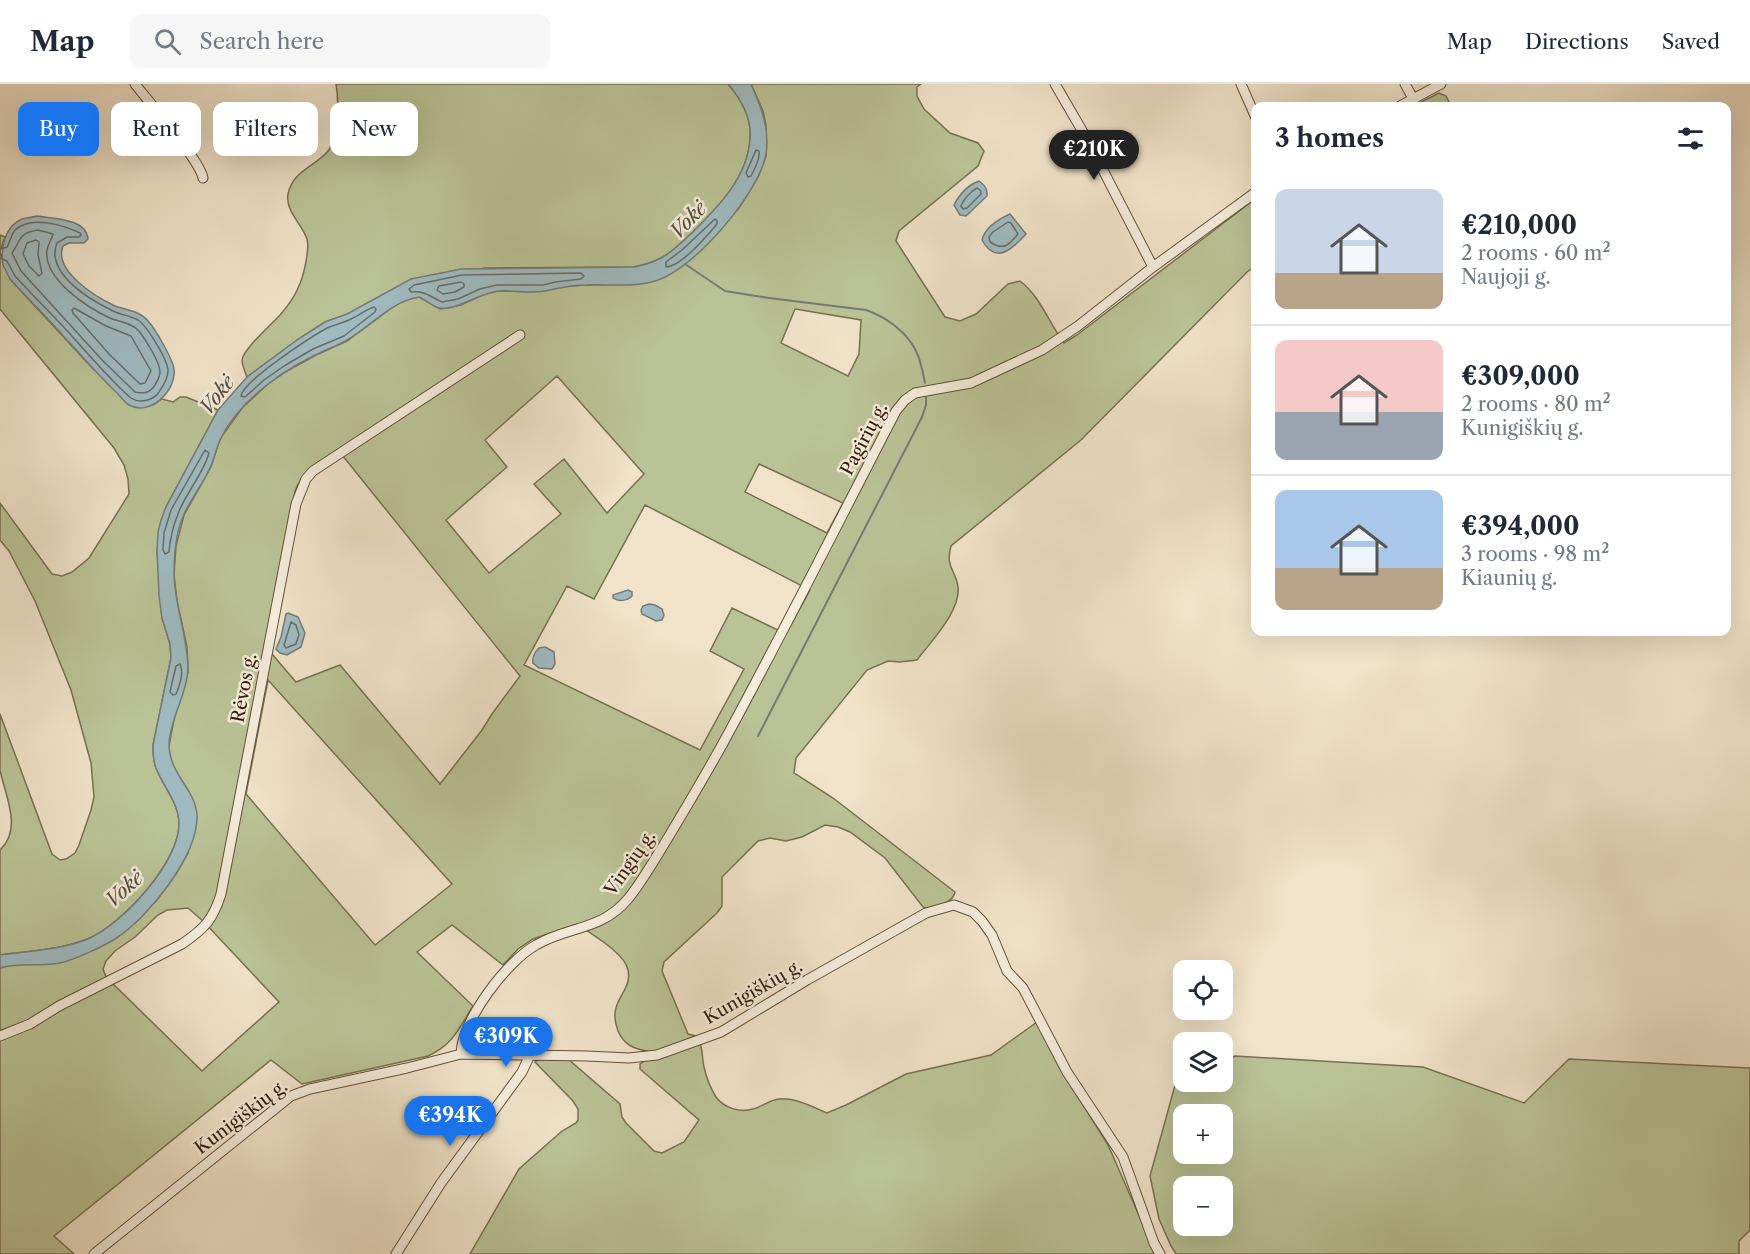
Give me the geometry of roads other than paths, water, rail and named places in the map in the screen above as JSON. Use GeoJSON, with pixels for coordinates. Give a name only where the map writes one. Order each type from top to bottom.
{"type":"FeatureCollection","features":[{"type":"Feature","properties":{"kind":"street"},"geometry":{"type":"LineString","coordinates":[[135,84],[191,156],[202,172],[203,178]]}},
{"type":"Feature","properties":{"kind":"street"},"geometry":{"type":"LineString","coordinates":[[1055,84],[1089,143],[1153,267]]}},
{"type":"Feature","properties":{"kind":"street"},"geometry":{"type":"LineString","coordinates":[[1241,84],[1251,107]]}},
{"type":"Feature","properties":{"kind":"street"},"geometry":{"type":"LineString","coordinates":[[1404,84],[1414,99]]}},
{"type":"Feature","properties":{"kind":"street"},"geometry":{"type":"LineString","coordinates":[[1408,102],[1441,84]]}},
{"type":"Feature","properties":{"kind":"street","name":"Pagirių g."},"geometry":{"type":"LineString","coordinates":[[693,797],[753,689],[896,411],[905,400],[922,391],[971,383],[1042,350],[1078,326],[1153,267],[1251,196]]}},
{"type":"Feature","properties":{"kind":"street","name":"Rėvos g."},"geometry":{"type":"LineString","coordinates":[[0,1036],[30,1024],[59,1006],[182,944],[200,932],[210,921],[221,894],[296,504],[306,479],[323,465],[520,335]]}},
{"type":"Feature","properties":{"kind":"street","name":"Vingių g."},"geometry":{"type":"LineString","coordinates":[[460,1054],[463,1038],[474,1015],[505,971],[518,957],[536,945],[554,936],[603,921],[627,901],[693,797]]}},
{"type":"Feature","properties":{"kind":"street","name":"Kunigiškių g."},"geometry":{"type":"LineString","coordinates":[[94,1254],[291,1095],[460,1054],[629,1058],[657,1055],[721,1032],[807,980],[927,913],[954,905],[973,912],[992,935],[1007,971],[1023,988],[1068,1072],[1123,1157],[1160,1254]]}},
{"type":"Feature","properties":{"kind":"street"},"geometry":{"type":"LineString","coordinates":[[396,1254],[441,1183],[522,1072],[530,1055]]}},
{"type":"Feature","properties":{"kind":"water"},"geometry":{"type":"Polygon","coordinates":[[[728,84],[751,84],[766,126],[766,154],[752,188],[739,208],[707,245],[673,272],[658,280],[641,284],[576,286],[534,292],[492,292],[460,305],[445,308],[436,307],[419,297],[410,299],[394,307],[346,341],[312,356],[281,375],[252,397],[240,411],[220,440],[209,470],[184,514],[175,550],[176,597],[186,645],[188,669],[169,744],[173,765],[196,806],[195,832],[189,849],[180,867],[155,902],[128,930],[115,939],[88,953],[60,963],[0,968],[0,955],[68,945],[90,938],[103,930],[118,919],[148,889],[171,854],[177,838],[178,815],[156,768],[153,751],[171,658],[159,596],[158,532],[166,507],[218,410],[247,377],[297,340],[325,322],[347,314],[411,279],[461,269],[634,267],[651,263],[665,256],[682,243],[712,212],[738,179],[744,166],[750,139],[749,124],[741,102],[728,84]]]}},
{"type":"Feature","properties":{"kind":"water"},"geometry":{"type":"Polygon","coordinates":[[[979,181],[986,187],[987,196],[966,216],[960,215],[954,205],[956,201],[961,194],[979,181]]]}},
{"type":"Feature","properties":{"kind":"water"},"geometry":{"type":"Polygon","coordinates":[[[1010,214],[1026,234],[1010,249],[999,253],[993,252],[982,240],[984,235],[993,224],[1010,214]]]}},
{"type":"Feature","properties":{"kind":"water"},"geometry":{"type":"Polygon","coordinates":[[[37,216],[60,219],[82,227],[88,239],[84,243],[69,243],[63,246],[64,265],[70,274],[88,290],[107,302],[141,315],[159,337],[173,365],[174,377],[167,393],[153,404],[137,408],[125,402],[10,279],[3,265],[2,252],[5,238],[16,222],[37,216]]]}},
{"type":"Feature","properties":{"kind":"water"},"geometry":{"type":"Polygon","coordinates":[[[628,590],[632,592],[632,596],[628,599],[613,598],[613,595],[628,590]]]}},
{"type":"Feature","properties":{"kind":"water"},"geometry":{"type":"Polygon","coordinates":[[[649,604],[662,609],[664,615],[662,620],[656,621],[642,614],[643,606],[649,604]]]}},
{"type":"Feature","properties":{"kind":"water"},"geometry":{"type":"Polygon","coordinates":[[[288,613],[298,617],[305,633],[301,647],[287,655],[276,649],[288,613]]]}},
{"type":"Feature","properties":{"kind":"water"},"geometry":{"type":"Polygon","coordinates":[[[545,647],[554,652],[555,664],[552,669],[539,668],[533,663],[533,657],[539,648],[545,647]]]}},
{"type":"Feature","properties":{"kind":"waterway"},"geometry":{"type":"LineString","coordinates":[[685,264],[725,291],[866,310],[881,317],[895,326],[912,344],[919,359],[925,383]]}},
{"type":"Feature","properties":{"kind":"waterway"},"geometry":{"type":"LineString","coordinates":[[758,736],[922,417],[926,397]]}},
{"type":"Feature","properties":{"kind":"water label","name":"Vokė"},"geometry":{"type":"Point","coordinates":[688,220]}},
{"type":"Feature","properties":{"kind":"water label","name":"Vokė"},"geometry":{"type":"Point","coordinates":[217,395]}},
{"type":"Feature","properties":{"kind":"water label","name":"Vokė"},"geometry":{"type":"Point","coordinates":[124,889]}}]}
